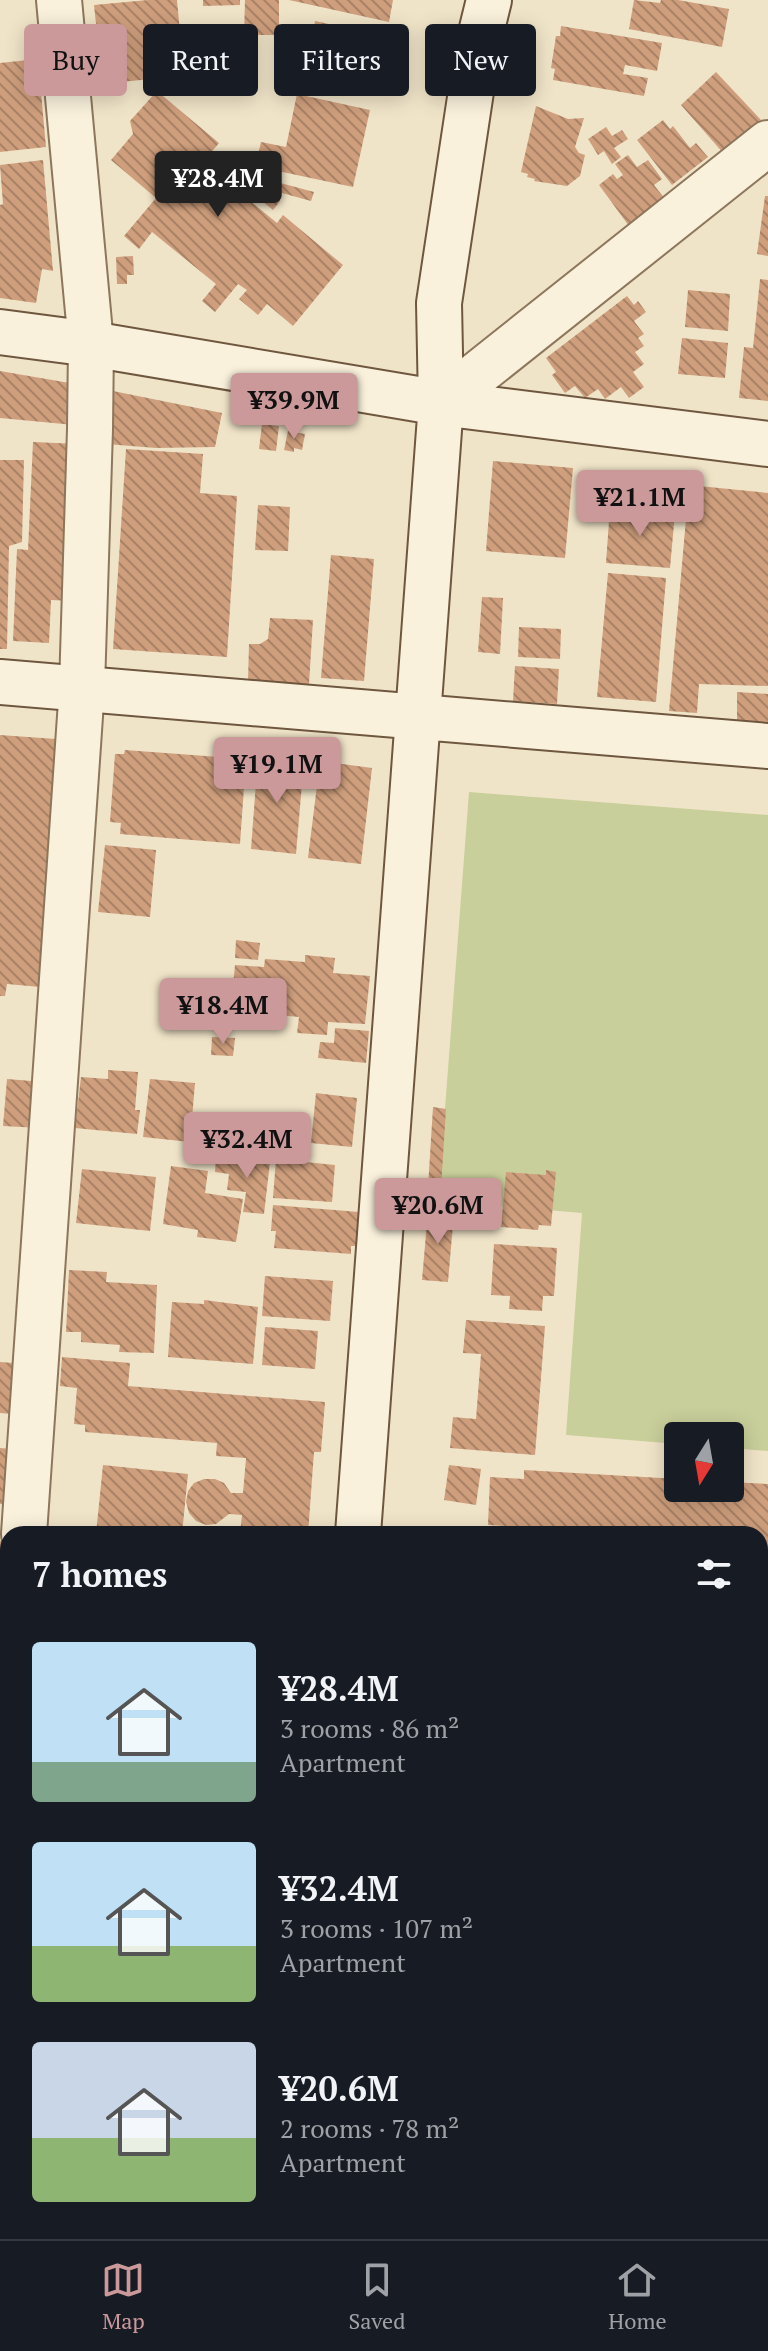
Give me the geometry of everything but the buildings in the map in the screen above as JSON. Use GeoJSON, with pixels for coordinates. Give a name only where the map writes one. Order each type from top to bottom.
{"type":"FeatureCollection","features":[{"type":"Feature","properties":{"kind":"street"},"geometry":{"type":"LineString","coordinates":[[25,1526],[82,687],[91,344],[59,0]]}},
{"type":"Feature","properties":{"kind":"street"},"geometry":{"type":"LineString","coordinates":[[359,1526],[441,403],[439,303],[478,45],[489,0]]}},
{"type":"Feature","properties":{"kind":"street"},"geometry":{"type":"LineString","coordinates":[[441,403],[768,143]]}},
{"type":"Feature","properties":{"kind":"street"},"geometry":{"type":"LineString","coordinates":[[0,332],[91,344],[441,403],[768,444]]}},
{"type":"Feature","properties":{"kind":"street"},"geometry":{"type":"LineString","coordinates":[[0,682],[768,746]]}},
{"type":"Feature","properties":{"kind":"green space"},"geometry":{"type":"Polygon","coordinates":[[[469,792],[768,815],[768,1451],[744,1449],[744,1422],[664,1422],[664,1443],[566,1435],[582,1213],[438,1201],[469,792]]]}}]}
